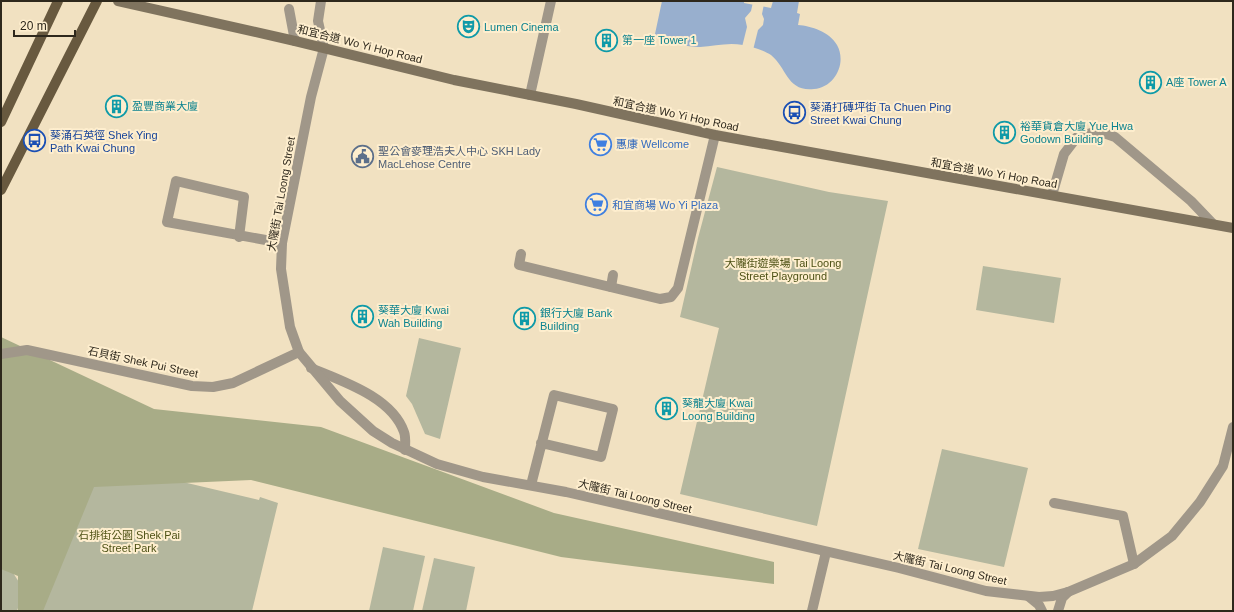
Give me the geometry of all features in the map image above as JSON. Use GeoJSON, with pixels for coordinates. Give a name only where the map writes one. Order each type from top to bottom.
{"type":"FeatureCollection","features":[{"type":"Feature","properties":{"kind":"main road"},"geometry":{"type":"LineString","coordinates":[[1,122],[58,1]]}},
{"type":"Feature","properties":{"kind":"main road"},"geometry":{"type":"LineString","coordinates":[[1,190],[97,1]]}},
{"type":"Feature","properties":{"kind":"main road","name":"和宜合道 Wo Yi Hop Road"},"geometry":{"type":"LineString","coordinates":[[118,1],[296,41],[454,80],[715,135],[1233,228]]}},
{"type":"Feature","properties":{"kind":"street"},"geometry":{"type":"LineString","coordinates":[[321,1],[318,21],[324,48]]}},
{"type":"Feature","properties":{"kind":"street"},"geometry":{"type":"LineString","coordinates":[[530,95],[551,1]]}},
{"type":"Feature","properties":{"kind":"street"},"geometry":{"type":"LineString","coordinates":[[289,9],[296,41]]}},
{"type":"Feature","properties":{"kind":"street","name":"大隴街 Tai Loong Street"},"geometry":{"type":"LineString","coordinates":[[324,48],[311,97],[282,243],[281,269],[290,327],[299,352],[340,401],[361,420],[392,444],[437,464],[483,477],[531,485],[900,568],[986,590],[1028,596],[1053,596],[1068,592],[1134,564],[1172,536],[1200,502],[1223,466],[1233,428]]}},
{"type":"Feature","properties":{"kind":"street"},"geometry":{"type":"LineString","coordinates":[[1052,195],[1064,154],[1077,137],[1098,131],[1115,137],[1191,200],[1213,224]]}},
{"type":"Feature","properties":{"kind":"street"},"geometry":{"type":"LineString","coordinates":[[521,254],[519,265],[660,299],[671,297],[678,288],[715,135]]}},
{"type":"Feature","properties":{"kind":"street"},"geometry":{"type":"LineString","coordinates":[[239,236],[244,197],[176,181],[167,222],[239,236],[282,243]]}},
{"type":"Feature","properties":{"kind":"street"},"geometry":{"type":"LineString","coordinates":[[611,287],[613,275]]}},
{"type":"Feature","properties":{"kind":"street","name":"石貝街 Shek Pui Street"},"geometry":{"type":"LineString","coordinates":[[1,354],[27,350],[192,386],[213,387],[233,384],[299,352]]}},
{"type":"Feature","properties":{"kind":"street"},"geometry":{"type":"LineString","coordinates":[[311,368],[353,385],[387,408],[398,418],[405,433],[405,450]]}},
{"type":"Feature","properties":{"kind":"street"},"geometry":{"type":"LineString","coordinates":[[531,485],[541,443],[554,395],[613,409],[601,457],[541,443]]}},
{"type":"Feature","properties":{"kind":"street"},"geometry":{"type":"LineString","coordinates":[[1054,504],[1123,516],[1134,564]]}},
{"type":"Feature","properties":{"kind":"street"},"geometry":{"type":"LineString","coordinates":[[812,611],[826,552]]}},
{"type":"Feature","properties":{"kind":"street"},"geometry":{"type":"LineString","coordinates":[[1058,611],[1062,598],[1068,592]]}},
{"type":"Feature","properties":{"kind":"street"},"geometry":{"type":"LineString","coordinates":[[1028,596],[1039,605],[1042,611]]}},
{"type":"Feature","properties":{"kind":"green space","name":"大隴街遊樂場 Tai Loong Street Playground"},"geometry":{"type":"Polygon","coordinates":[[[717,167],[829,192],[888,201],[817,526],[680,494],[719,328],[680,317],[698,238],[717,167]]]}},
{"type":"Feature","properties":{"kind":"green space"},"geometry":{"type":"Polygon","coordinates":[[[983,266],[1061,278],[1054,323],[976,310],[983,266]]]}},
{"type":"Feature","properties":{"kind":"green space"},"geometry":{"type":"Polygon","coordinates":[[[1,337],[154,409],[321,427],[554,513],[774,562],[774,584],[561,557],[251,480],[94,487],[43,611],[18,611],[18,576],[1,569],[1,337]]]}},
{"type":"Feature","properties":{"kind":"green space"},"geometry":{"type":"Polygon","coordinates":[[[419,338],[461,348],[440,439],[425,434],[412,404],[406,396],[419,338]]]}},
{"type":"Feature","properties":{"kind":"green space"},"geometry":{"type":"Polygon","coordinates":[[[942,449],[1028,468],[1004,567],[918,549],[942,449]]]}},
{"type":"Feature","properties":{"kind":"green space","name":"石排街公園 Shek Pai Street Park"},"geometry":{"type":"Polygon","coordinates":[[[77,457],[259,500],[260,497],[278,503],[252,611],[39,611],[77,457]]]}},
{"type":"Feature","properties":{"kind":"green space"},"geometry":{"type":"Polygon","coordinates":[[[383,547],[425,556],[413,611],[369,611],[383,547]]]}},
{"type":"Feature","properties":{"kind":"green space"},"geometry":{"type":"Polygon","coordinates":[[[1,554],[24,590],[17,611],[1,611],[1,554]]]}},
{"type":"Feature","properties":{"kind":"green space"},"geometry":{"type":"Polygon","coordinates":[[[434,558],[475,567],[466,611],[422,611],[434,558]]]}},
{"type":"Feature","properties":{"kind":"water"},"geometry":{"type":"Polygon","coordinates":[[[662,1],[744,1],[744,3],[771,8],[773,1],[799,1],[797,13],[800,14],[798,25],[820,30],[834,40],[840,52],[840,66],[833,79],[828,84],[814,89],[805,89],[798,87],[788,78],[771,55],[758,49],[732,44],[695,47],[663,40],[655,34],[662,1]]]}},
{"type":"Feature","properties":{"kind":"pier"},"geometry":{"type":"Polygon","coordinates":[[[753,2],[764,4],[762,14],[764,19],[763,25],[758,30],[753,50],[742,47],[747,27],[745,18],[751,11],[753,2]]]}},
{"type":"Feature","properties":{"kind":"place","name":"Lumen Cinema"},"geometry":{"type":"Point","coordinates":[469,27]}},
{"type":"Feature","properties":{"kind":"place","name":"第一座 Tower 1"},"geometry":{"type":"Point","coordinates":[607,40]}},
{"type":"Feature","properties":{"kind":"place","name":"A座 Tower A"},"geometry":{"type":"Point","coordinates":[1150,82]}},
{"type":"Feature","properties":{"kind":"place","name":"盈豐商業大廈"},"geometry":{"type":"Point","coordinates":[116,106]}},
{"type":"Feature","properties":{"kind":"place","name":"葵涌打磚坪街 Ta Chuen Ping Street Kwai Chung"},"geometry":{"type":"Point","coordinates":[795,113]}},
{"type":"Feature","properties":{"kind":"place","name":"裕華貨倉大廈 Yue Hwa Godown Building"},"geometry":{"type":"Point","coordinates":[1004,132]}},
{"type":"Feature","properties":{"kind":"place","name":"葵涌石英徑 Shek Ying Path Kwai Chung"},"geometry":{"type":"Point","coordinates":[34,141]}},
{"type":"Feature","properties":{"kind":"place","name":"惠康 Wellcome"},"geometry":{"type":"Point","coordinates":[600,144]}},
{"type":"Feature","properties":{"kind":"place","name":"聖公會麥理浩夫人中心 SKH Lady MacLehose Centre"},"geometry":{"type":"Point","coordinates":[363,157]}},
{"type":"Feature","properties":{"kind":"place","name":"和宜商場 Wo Yi Plaza"},"geometry":{"type":"Point","coordinates":[597,205]}},
{"type":"Feature","properties":{"kind":"place","name":"葵華大廈 Kwai Wah Building"},"geometry":{"type":"Point","coordinates":[362,316]}},
{"type":"Feature","properties":{"kind":"place","name":"銀行大廈 Bank Building"},"geometry":{"type":"Point","coordinates":[524,319]}},
{"type":"Feature","properties":{"kind":"place","name":"葵龍大廈 Kwai Loong Building"},"geometry":{"type":"Point","coordinates":[666,409]}}]}
